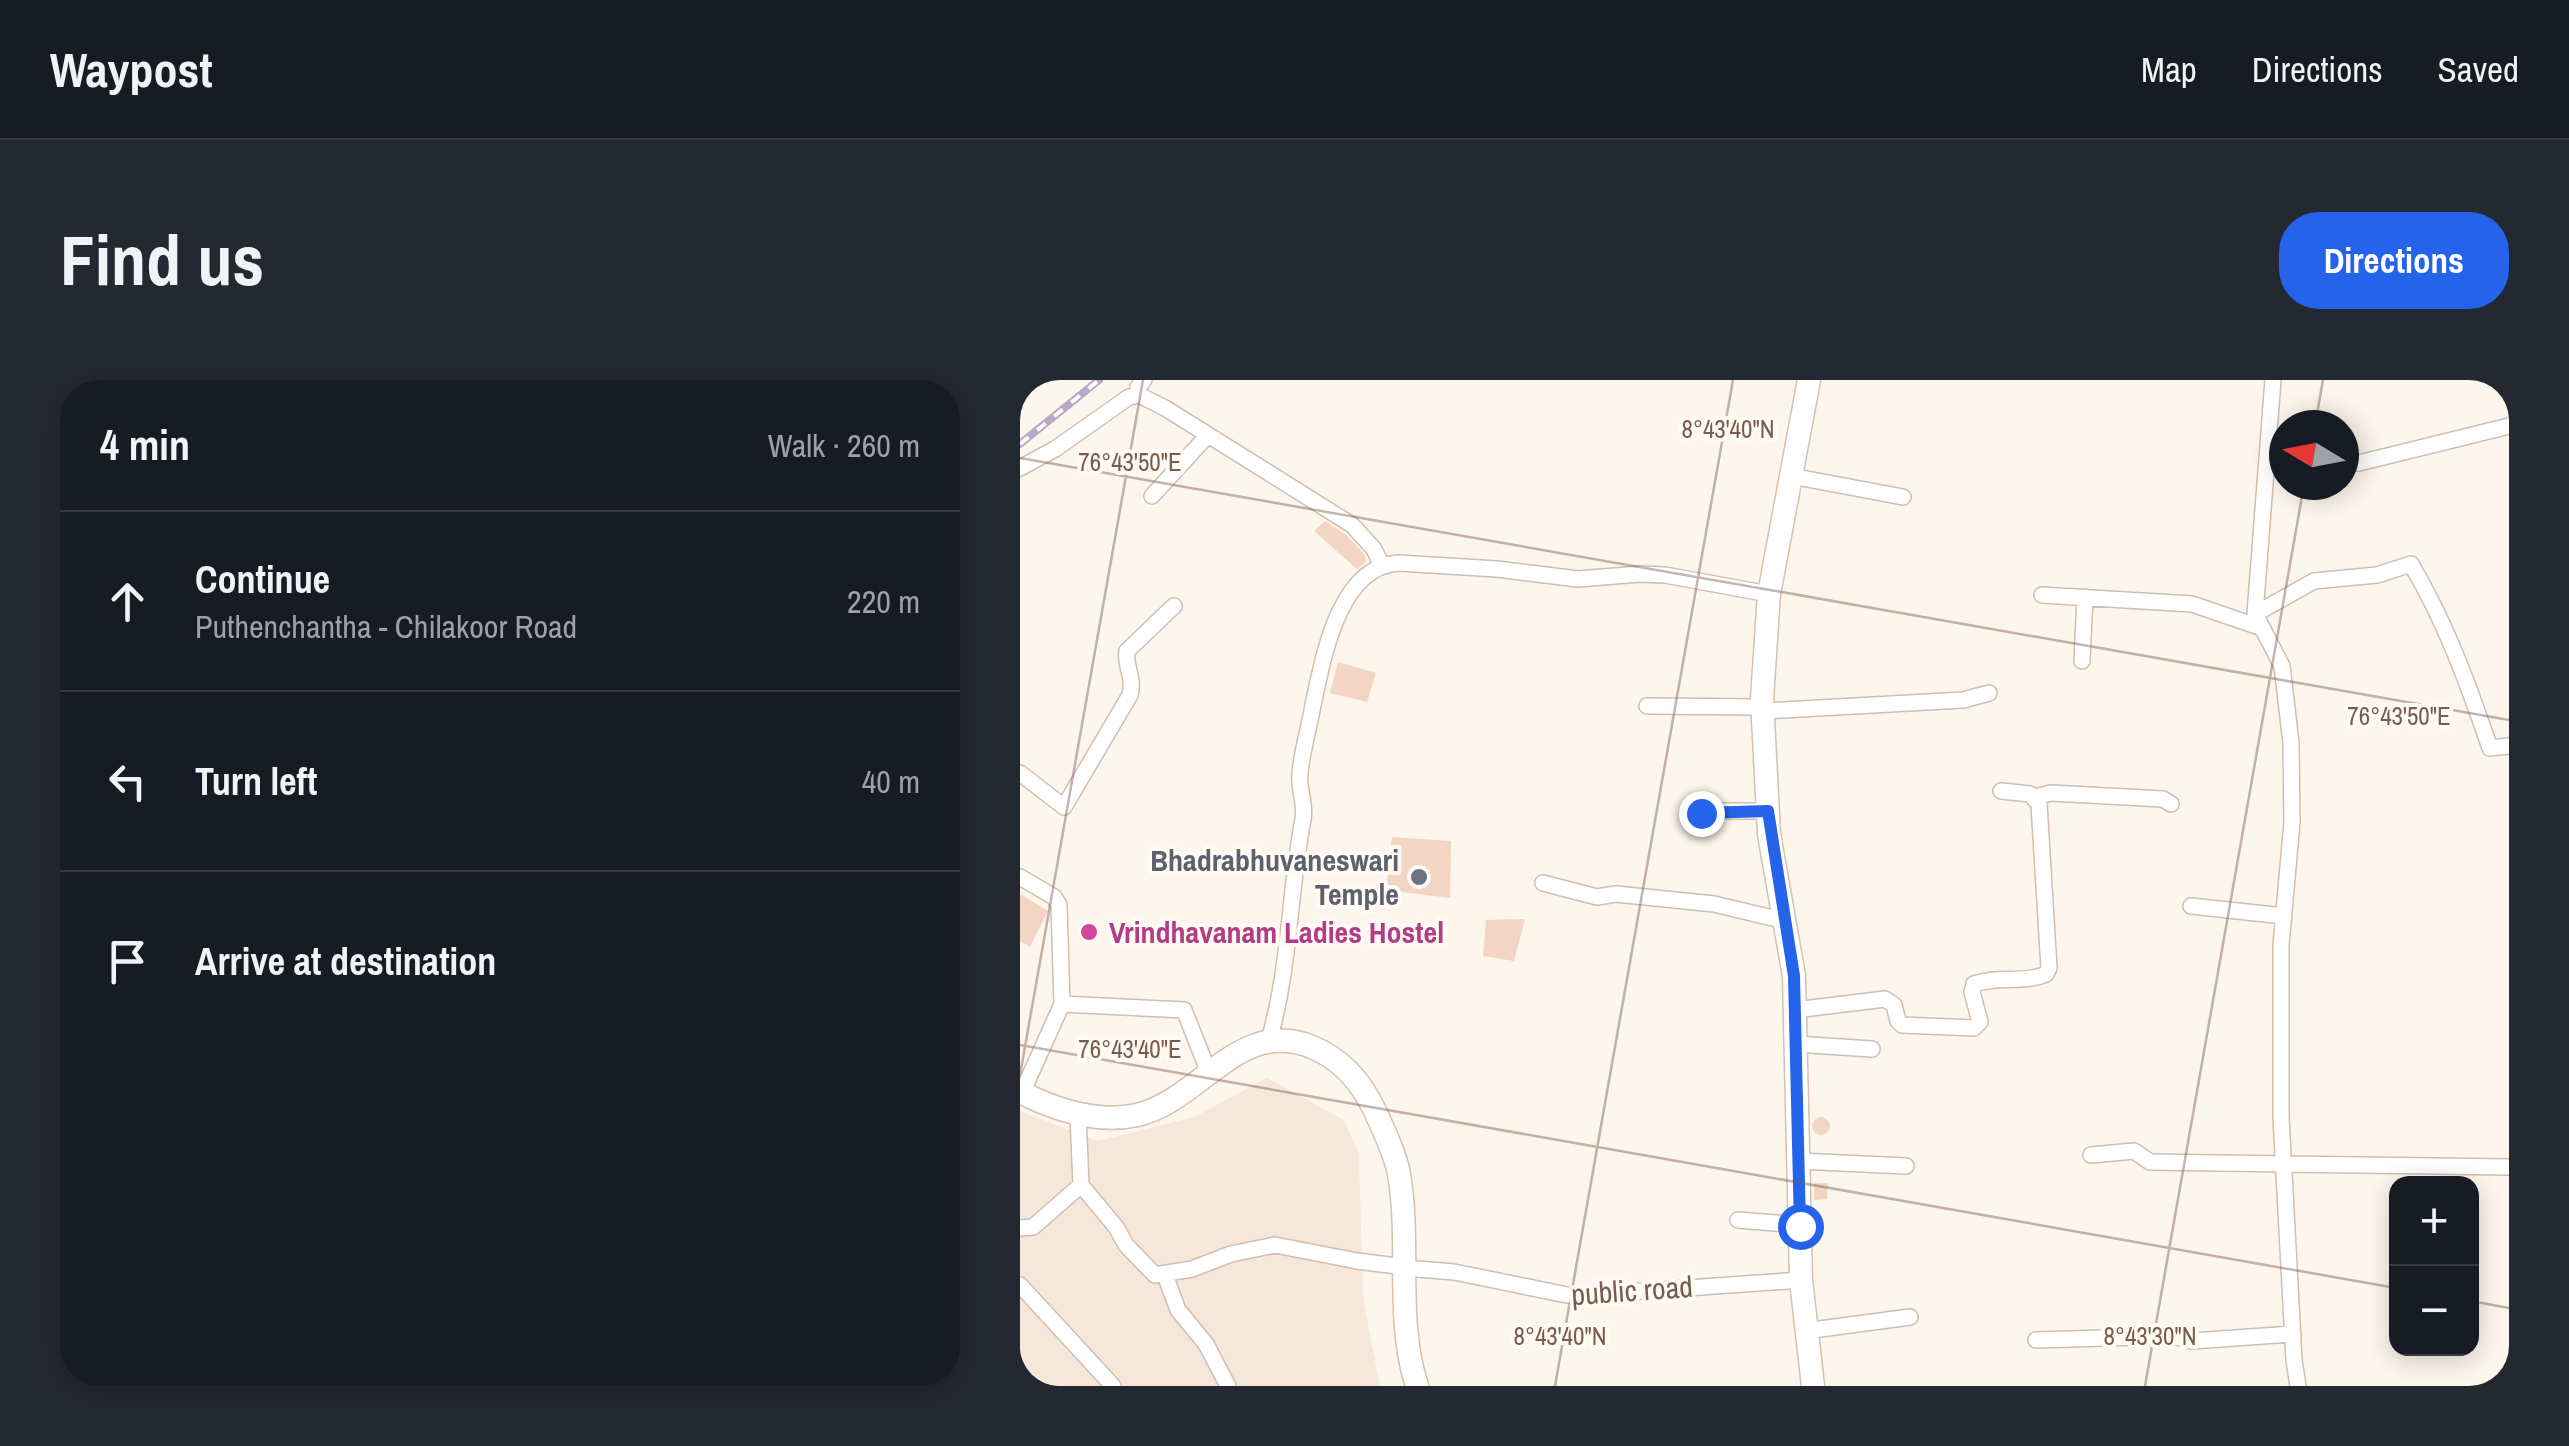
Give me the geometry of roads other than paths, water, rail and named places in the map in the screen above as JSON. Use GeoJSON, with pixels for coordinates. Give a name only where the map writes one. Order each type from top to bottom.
{"type":"FeatureCollection","features":[{"type":"Feature","properties":{"kind":"main road"},"geometry":{"type":"LineString","coordinates":[[1809,380],[1770,594],[1762,709],[1768,811],[1794,976],[1801,1280],[1813,1386]]}},
{"type":"Feature","properties":{"kind":"main road"},"geometry":{"type":"LineString","coordinates":[[1021,1093],[1078,1114],[1123,1118],[1164,1105],[1242,1050],[1269,1040],[1299,1042],[1334,1058],[1358,1082],[1372,1106],[1398,1172],[1409,1346],[1418,1386]]}},
{"type":"Feature","properties":{"kind":"street"},"geometry":{"type":"LineString","coordinates":[[2273,380],[2258,621],[2275,650],[2286,681],[2291,743],[2292,822],[2284,916],[2281,1040],[2284,1164],[2298,1386]]}},
{"type":"Feature","properties":{"kind":"street"},"geometry":{"type":"LineString","coordinates":[[1020,468],[1055,449],[1141,387],[1208,435],[1352,525],[1374,549],[1382,566]]}},
{"type":"Feature","properties":{"kind":"street"},"geometry":{"type":"LineString","coordinates":[[2359,462],[2509,426]]}},
{"type":"Feature","properties":{"kind":"street"},"geometry":{"type":"LineString","coordinates":[[1152,496],[1208,435]]}},
{"type":"Feature","properties":{"kind":"street"},"geometry":{"type":"LineString","coordinates":[[1791,476],[1903,498]]}},
{"type":"Feature","properties":{"kind":"street"},"geometry":{"type":"LineString","coordinates":[[1269,1040],[1284,971],[1294,862],[1304,816],[1300,776],[1326,645],[1332,627],[1362,580],[1393,563],[1451,565],[1578,580],[1665,575],[1770,594]]}},
{"type":"Feature","properties":{"kind":"street"},"geometry":{"type":"LineString","coordinates":[[2042,594],[2192,604],[2258,621],[2314,581],[2377,575],[2411,564],[2439,610],[2490,748],[2509,746]]}},
{"type":"Feature","properties":{"kind":"street"},"geometry":{"type":"LineString","coordinates":[[2082,661],[2085,596]]}},
{"type":"Feature","properties":{"kind":"street"},"geometry":{"type":"LineString","coordinates":[[1020,773],[1064,807],[1130,695],[1134,681],[1127,651],[1174,606]]}},
{"type":"Feature","properties":{"kind":"street"},"geometry":{"type":"LineString","coordinates":[[1647,706],[1762,709],[1963,700],[1989,693]]}},
{"type":"Feature","properties":{"kind":"street"},"geometry":{"type":"LineString","coordinates":[[2001,791],[2035,797],[2051,792],[2164,799],[2171,804]]}},
{"type":"Feature","properties":{"kind":"street"},"geometry":{"type":"LineString","coordinates":[[1795,1010],[1885,998],[1894,1005],[1902,1025],[1974,1028],[1980,1022],[1974,984],[2046,974],[2049,965],[2040,806],[2035,797]]}},
{"type":"Feature","properties":{"kind":"street"},"geometry":{"type":"LineString","coordinates":[[1692,822],[1709,811],[1768,811]]}},
{"type":"Feature","properties":{"kind":"street"},"geometry":{"type":"LineString","coordinates":[[1020,877],[1054,897],[1059,905],[1062,1004],[1021,1093]]}},
{"type":"Feature","properties":{"kind":"street"},"geometry":{"type":"LineString","coordinates":[[1543,883],[1598,897],[1616,894],[1714,904],[1785,921]]}},
{"type":"Feature","properties":{"kind":"street"},"geometry":{"type":"LineString","coordinates":[[2191,906],[2284,916]]}},
{"type":"Feature","properties":{"kind":"street"},"geometry":{"type":"LineString","coordinates":[[1062,1004],[1184,1010],[1209,1073]]}},
{"type":"Feature","properties":{"kind":"street"},"geometry":{"type":"LineString","coordinates":[[1795,1044],[1872,1049]]}},
{"type":"Feature","properties":{"kind":"street"},"geometry":{"type":"LineString","coordinates":[[1078,1114],[1082,1185],[1140,1261],[1155,1275],[1166,1275],[1178,1310],[1206,1344],[1228,1386]]}},
{"type":"Feature","properties":{"kind":"street"},"geometry":{"type":"LineString","coordinates":[[2091,1156],[2134,1151],[2150,1162],[2509,1167]]}},
{"type":"Feature","properties":{"kind":"street"},"geometry":{"type":"LineString","coordinates":[[1799,1160],[1906,1166]]}},
{"type":"Feature","properties":{"kind":"street"},"geometry":{"type":"LineString","coordinates":[[1020,1228],[1034,1227],[1082,1185]]}},
{"type":"Feature","properties":{"kind":"street"},"geometry":{"type":"LineString","coordinates":[[1738,1220],[1800,1226]]}},
{"type":"Feature","properties":{"kind":"street","name":"public road"},"geometry":{"type":"LineString","coordinates":[[1166,1275],[1275,1245],[1357,1262],[1454,1272],[1572,1296],[1801,1280]]}},
{"type":"Feature","properties":{"kind":"street"},"geometry":{"type":"LineString","coordinates":[[1020,1284],[1113,1386]]}},
{"type":"Feature","properties":{"kind":"street"},"geometry":{"type":"LineString","coordinates":[[1805,1331],[1910,1317]]}},
{"type":"Feature","properties":{"kind":"street"},"geometry":{"type":"LineString","coordinates":[[2036,1340],[2173,1336],[2192,1340],[2293,1334]]}},
{"type":"Feature","properties":{"kind":"railway"},"geometry":{"type":"LineString","coordinates":[[1020,444],[1099,380]]}},
{"type":"Feature","properties":{"kind":"place","name":"Bhadrabhuvaneswari Temple"},"geometry":{"type":"Point","coordinates":[1419,877]}},
{"type":"Feature","properties":{"kind":"place","name":"Vrindhavanam Ladies Hostel"},"geometry":{"type":"Point","coordinates":[1089,932]}}]}
